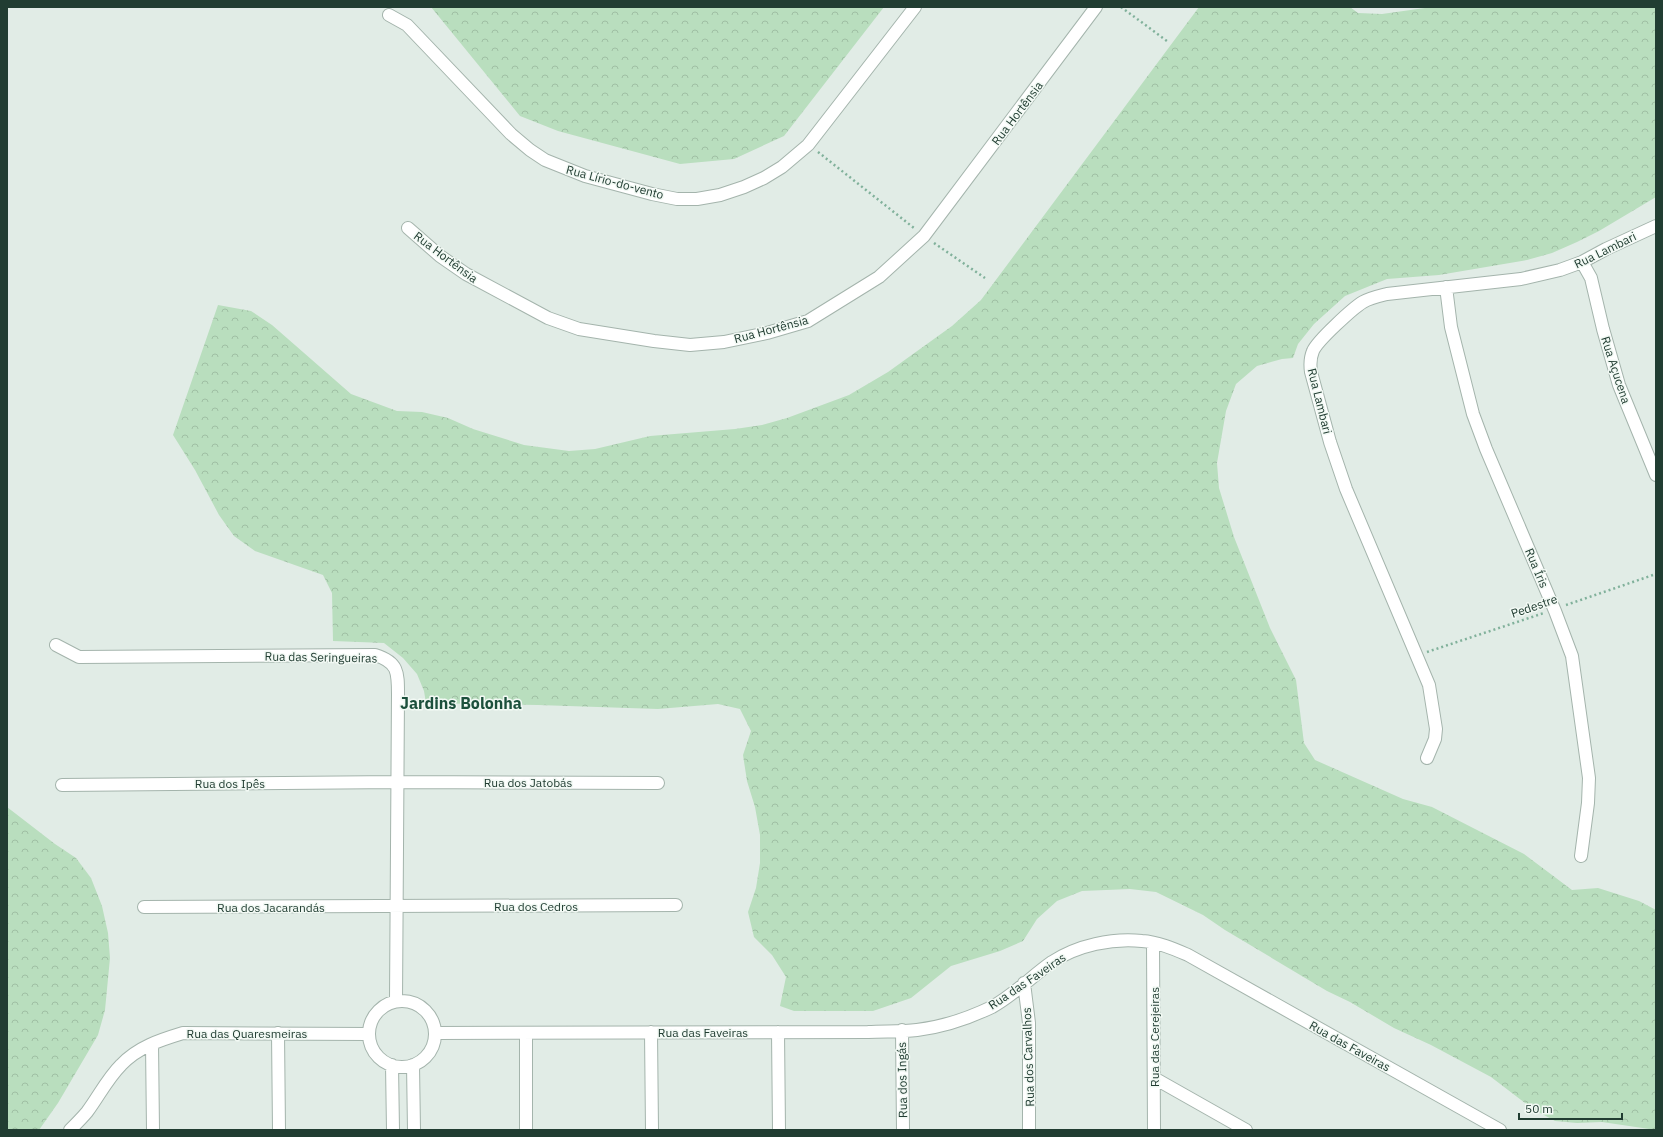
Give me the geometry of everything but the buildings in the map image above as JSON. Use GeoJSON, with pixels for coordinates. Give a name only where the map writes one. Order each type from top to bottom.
{"type":"FeatureCollection","features":[{"type":"Feature","properties":{"kind":"street","name":"Rua Lírio-do-vento"},"geometry":{"type":"LineString","coordinates":[[388,15],[407,25],[511,134],[545,160],[585,176],[652,194],[677,198],[697,199],[720,195],[764,178],[782,167],[808,145],[915,7]]}},
{"type":"Feature","properties":{"kind":"street","name":"Rua Hortênsia"},"geometry":{"type":"LineString","coordinates":[[408,228],[466,274],[548,318],[579,329],[614,336],[690,345],[724,342],[767,333],[808,321],[879,277],[924,236],[1096,7]]}},
{"type":"Feature","properties":{"kind":"street","name":"Rua Lambari"},"geometry":{"type":"LineString","coordinates":[[1427,758],[1435,739],[1436,729],[1429,685],[1346,489],[1330,442],[1311,372],[1310,363],[1312,352],[1319,341],[1363,302],[1386,294],[1521,279],[1560,270],[1582,262],[1656,226]]}},
{"type":"Feature","properties":{"kind":"street","name":"Rua Açucena"},"geometry":{"type":"LineString","coordinates":[[1582,262],[1591,278],[1619,386],[1656,475]]}},
{"type":"Feature","properties":{"kind":"street","name":"Rua Íris"},"geometry":{"type":"LineString","coordinates":[[1446,287],[1450,327],[1473,414],[1486,449],[1554,609],[1572,656],[1589,778],[1588,803],[1581,856]]}},
{"type":"Feature","properties":{"kind":"street","name":"Rua das Seringueiras"},"geometry":{"type":"LineString","coordinates":[[56,645],[79,657],[375,655],[384,658],[394,665],[398,677],[396,1001]]}},
{"type":"Feature","properties":{"kind":"street","name":"Rua dos Jatobás"},"geometry":{"type":"LineString","coordinates":[[398,782],[658,783]]}},
{"type":"Feature","properties":{"kind":"street","name":"Rua dos Ipês"},"geometry":{"type":"LineString","coordinates":[[62,784],[398,782]]}},
{"type":"Feature","properties":{"kind":"street","name":"Rua dos Cedros"},"geometry":{"type":"LineString","coordinates":[[397,907],[676,905]]}},
{"type":"Feature","properties":{"kind":"street","name":"Rua dos Jacarandás"},"geometry":{"type":"LineString","coordinates":[[144,908],[397,907]]}},
{"type":"Feature","properties":{"kind":"street","name":"Rua das Faveiras"},"geometry":{"type":"LineString","coordinates":[[435,1033],[916,1030],[939,1026],[992,1007],[1013,993],[1053,961],[1071,952],[1106,942],[1124,940],[1143,941],[1188,955],[1500,1130]]}},
{"type":"Feature","properties":{"kind":"street","name":"Rua das Cerejeiras"},"geometry":{"type":"LineString","coordinates":[[1153,943],[1154,1130]]}},
{"type":"Feature","properties":{"kind":"street","name":"Rua dos Carvalhos"},"geometry":{"type":"LineString","coordinates":[[1024,983],[1029,1023],[1029,1130]]}},
{"type":"Feature","properties":{"kind":"street"},"geometry":{"type":"LineString","coordinates":[[396,1001],[408,1001],[418,1005],[427,1012],[433,1022],[435,1033],[434,1044],[429,1053],[422,1060],[413,1065],[403,1067],[392,1065],[383,1061],[371,1044],[369,1034],[371,1023],[377,1013],[385,1005],[396,1001]]}},
{"type":"Feature","properties":{"kind":"street","name":"Rua dos Ingás"},"geometry":{"type":"LineString","coordinates":[[902,1030],[903,1130]]}},
{"type":"Feature","properties":{"kind":"street"},"geometry":{"type":"LineString","coordinates":[[651,1032],[652,1130]]}},
{"type":"Feature","properties":{"kind":"street"},"geometry":{"type":"LineString","coordinates":[[778,1032],[779,1130]]}},
{"type":"Feature","properties":{"kind":"street","name":"Rua das Quaresmeiras"},"geometry":{"type":"LineString","coordinates":[[70,1130],[86,1113],[121,1064],[141,1049],[183,1033],[369,1034]]}},
{"type":"Feature","properties":{"kind":"street"},"geometry":{"type":"LineString","coordinates":[[278,1033],[279,1130]]}},
{"type":"Feature","properties":{"kind":"street"},"geometry":{"type":"LineString","coordinates":[[526,1033],[526,1130]]}},
{"type":"Feature","properties":{"kind":"street"},"geometry":{"type":"LineString","coordinates":[[152,1044],[153,1130]]}},
{"type":"Feature","properties":{"kind":"street"},"geometry":{"type":"LineString","coordinates":[[392,1065],[393,1130]]}},
{"type":"Feature","properties":{"kind":"street"},"geometry":{"type":"LineString","coordinates":[[413,1065],[414,1130]]}},
{"type":"Feature","properties":{"kind":"street"},"geometry":{"type":"LineString","coordinates":[[1154,1078],[1246,1130]]}},
{"type":"Feature","properties":{"kind":"path"},"geometry":{"type":"LineString","coordinates":[[1121,7],[1167,41]]}},
{"type":"Feature","properties":{"kind":"path"},"geometry":{"type":"LineString","coordinates":[[808,145],[924,236],[985,278]]}},
{"type":"Feature","properties":{"kind":"path","name":"Pedestre"},"geometry":{"type":"LineString","coordinates":[[1418,656],[1656,574]]}},
{"type":"Feature","properties":{"kind":"green space"},"geometry":{"type":"Polygon","coordinates":[[[431,7],[884,7],[784,136],[734,159],[680,164],[558,131],[520,116],[431,7]]]}},
{"type":"Feature","properties":{"kind":"green space"},"geometry":{"type":"Polygon","coordinates":[[[1199,7],[1350,7],[1358,13],[1382,14],[1432,7],[1656,7],[1656,197],[1599,231],[1552,253],[1527,260],[1439,275],[1387,279],[1345,296],[1314,324],[1298,344],[1293,358],[1282,359],[1257,366],[1236,384],[1226,411],[1217,463],[1219,488],[1234,537],[1270,628],[1296,680],[1304,743],[1315,760],[1403,799],[1432,807],[1524,854],[1572,890],[1598,888],[1639,901],[1656,910],[1656,1130],[1602,1122],[1577,1123],[1555,1121],[1533,1109],[1491,1077],[1431,1045],[1394,1028],[1350,1002],[1327,991],[1225,930],[1203,915],[1156,892],[1130,889],[1082,891],[1057,901],[1037,919],[1023,941],[1000,951],[951,966],[911,998],[873,1011],[794,1011],[780,1006],[786,977],[772,955],[754,937],[748,912],[756,888],[760,863],[760,835],[755,807],[747,781],[743,755],[751,731],[740,709],[718,704],[658,709],[426,703],[424,691],[417,674],[403,658],[384,643],[333,641],[332,593],[323,575],[255,551],[234,536],[219,515],[195,470],[173,435],[218,305],[251,311],[272,325],[351,394],[397,411],[422,412],[448,418],[473,429],[524,445],[569,451],[595,449],[650,436],[735,429],[762,425],[787,418],[849,395],[888,372],[952,326],[981,300],[1199,7]]]}},
{"type":"Feature","properties":{"kind":"green space"},"geometry":{"type":"Polygon","coordinates":[[[7,807],[55,844],[76,858],[91,878],[102,906],[108,933],[110,958],[105,1010],[98,1035],[58,1103],[39,1130],[7,1130],[7,807]]]}},
{"type":"Feature","properties":{"kind":"district","name":"Jardins Bolonha"},"geometry":{"type":"Point","coordinates":[461,703]}}]}
